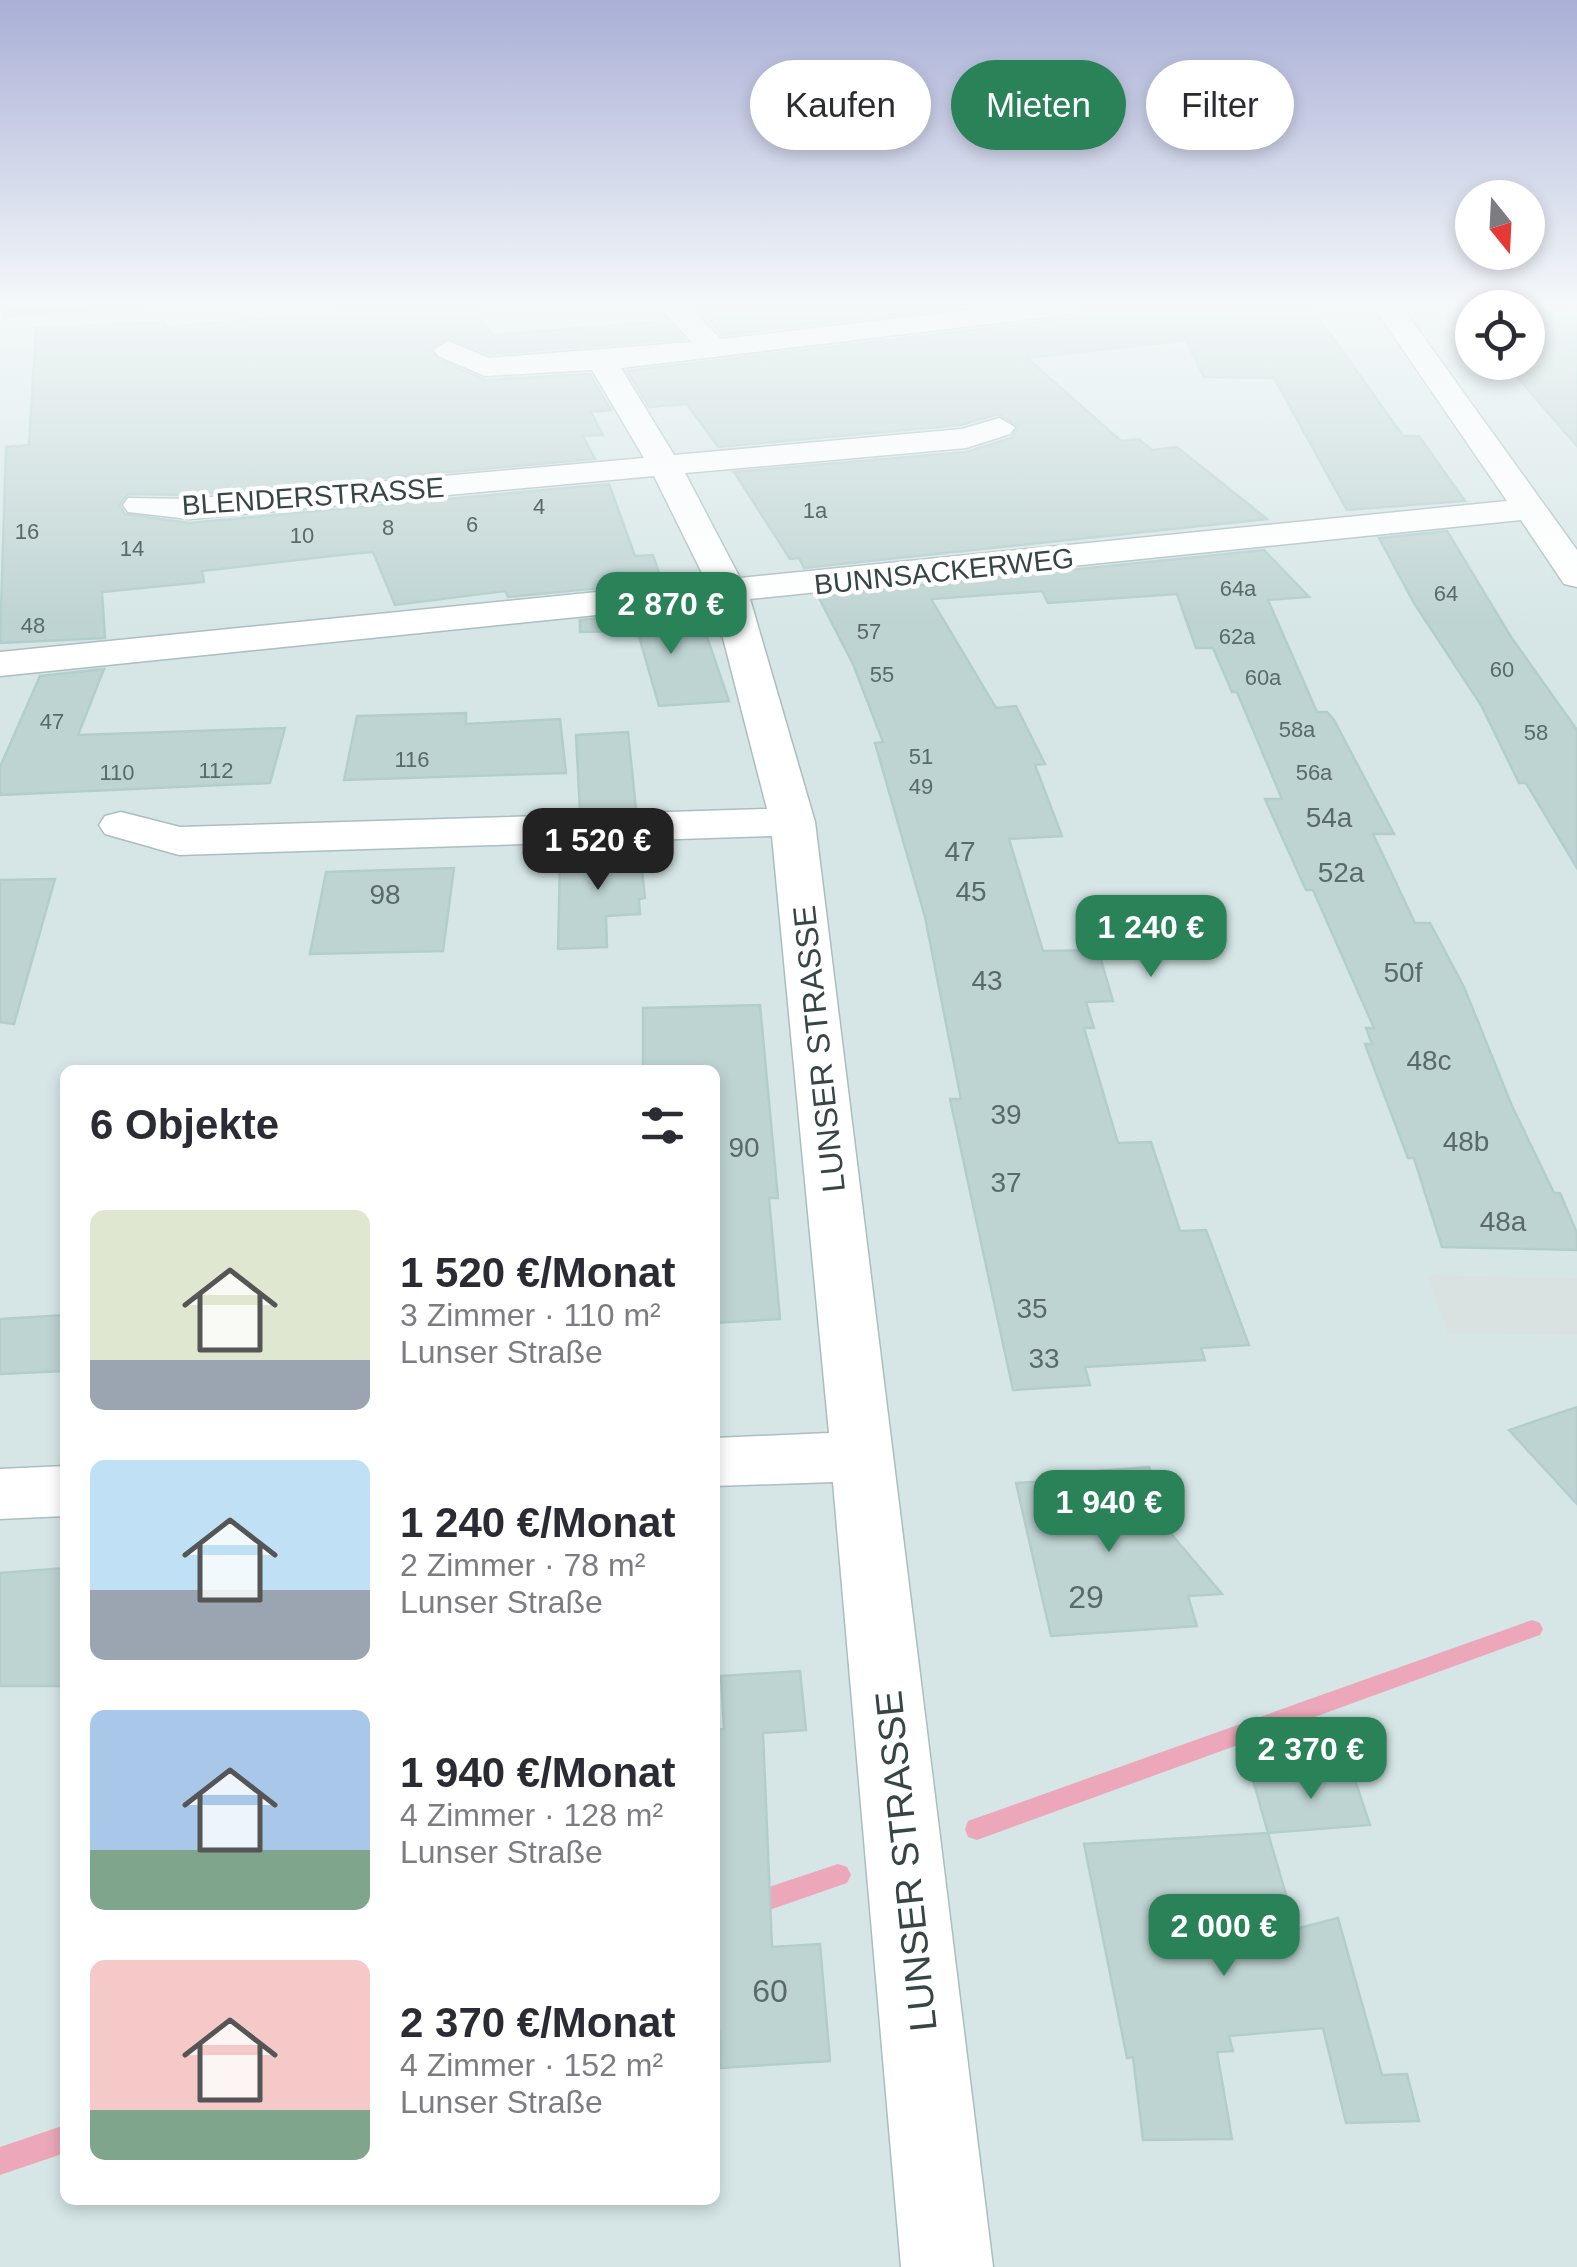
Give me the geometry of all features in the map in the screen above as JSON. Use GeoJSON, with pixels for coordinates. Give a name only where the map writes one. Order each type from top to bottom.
{"type":"FeatureCollection","features":[{"type":"Feature","properties":{"kind":"street"},"geometry":{"type":"LineString","coordinates":[[632,412],[665,466],[730,593]]}},
{"type":"Feature","properties":{"kind":"street"},"geometry":{"type":"LineString","coordinates":[[1462,412],[1577,576]]}},
{"type":"Feature","properties":{"kind":"street","name":"BLENDERSTRASSE"},"geometry":{"type":"LineString","coordinates":[[140,504],[189,509],[966,438],[999,427]]}},
{"type":"Feature","properties":{"kind":"street","name":"BUNNSACKERWEG"},"geometry":{"type":"LineString","coordinates":[[0,664],[1530,509]]}},
{"type":"Feature","properties":{"kind":"street","name":"LUNSER STRASSE"},"geometry":{"type":"LineString","coordinates":[[730,593],[793,822],[864,1456],[947,2267]]}},
{"type":"Feature","properties":{"kind":"street"},"geometry":{"type":"LineString","coordinates":[[120,825],[179,841],[793,822]]}},
{"type":"Feature","properties":{"kind":"street"},"geometry":{"type":"LineString","coordinates":[[720,1462],[864,1456]]}},
{"type":"Feature","properties":{"kind":"street"},"geometry":{"type":"LineString","coordinates":[[0,1494],[60,1491]]}},
{"type":"Feature","properties":{"kind":"shaded area"},"geometry":{"type":"Polygon","coordinates":[[[0,412],[1577,412],[1577,2267],[0,2267],[0,412]]]}},
{"type":"Feature","properties":{"kind":"shaded area"},"geometry":{"type":"Polygon","coordinates":[[[1428,1275],[1577,1278],[1577,1335],[1448,1334],[1428,1275]]]}},
{"type":"Feature","properties":{"kind":"building"},"geometry":{"type":"Polygon","coordinates":[[[31,412],[593,412],[603,435],[583,436],[595,459],[189,495],[128,494],[119,505],[125,514],[189,523],[609,484],[635,556],[653,555],[662,582],[508,597],[505,591],[395,605],[373,552],[349,554],[202,571],[204,582],[102,592],[105,638],[0,643],[6,447],[29,445],[31,412]]]}},
{"type":"Feature","properties":{"kind":"building"},"geometry":{"type":"Polygon","coordinates":[[[693,412],[1088,412],[1121,441],[1139,439],[1152,450],[1177,447],[1267,519],[804,568],[799,558],[790,559],[734,472],[966,452],[1011,438],[1019,426],[998,414],[961,425],[718,447],[693,412]]]}},
{"type":"Feature","properties":{"kind":"building"},"geometry":{"type":"Polygon","coordinates":[[[1293,412],[1386,412],[1403,436],[1419,436],[1465,501],[1347,510],[1293,412]]]}},
{"type":"Feature","properties":{"kind":"building"},"geometry":{"type":"Polygon","coordinates":[[[1547,412],[1577,412],[1577,446],[1547,412]]]}},
{"type":"Feature","properties":{"kind":"building"},"geometry":{"type":"Polygon","coordinates":[[[1447,531],[1511,637],[1577,730],[1577,868],[1526,783],[1519,783],[1481,705],[1414,603],[1379,538],[1447,531]]]}},
{"type":"Feature","properties":{"kind":"building"},"geometry":{"type":"Polygon","coordinates":[[[1264,550],[1309,597],[1268,600],[1317,712],[1327,712],[1334,720],[1394,834],[1373,834],[1415,923],[1430,923],[1464,987],[1512,1106],[1554,1193],[1560,1193],[1577,1233],[1577,1250],[1442,1247],[1414,1158],[1408,1158],[1365,1044],[1372,1044],[1366,1028],[1374,1028],[1313,890],[1306,890],[1265,799],[1282,799],[1237,692],[1232,692],[1213,648],[1196,648],[1177,594],[1048,603],[1042,591],[931,599],[996,708],[1016,706],[1045,764],[1035,765],[1062,836],[1009,839],[1043,951],[1098,950],[1113,1001],[1086,1002],[1094,1028],[1084,1028],[1118,1143],[1151,1142],[1180,1231],[1206,1230],[1249,1345],[1201,1348],[1205,1360],[1085,1367],[1090,1385],[1013,1390],[950,1099],[961,1099],[925,917],[875,743],[883,742],[853,664],[818,596],[1264,550]]]}},
{"type":"Feature","properties":{"kind":"building"},"geometry":{"type":"Polygon","coordinates":[[[673,611],[679,630],[580,632],[580,620],[673,611]]]}},
{"type":"Feature","properties":{"kind":"building"},"geometry":{"type":"Polygon","coordinates":[[[704,628],[729,701],[659,706],[638,633],[704,628]]]}},
{"type":"Feature","properties":{"kind":"building"},"geometry":{"type":"Polygon","coordinates":[[[104,669],[78,735],[285,728],[270,783],[0,795],[0,767],[40,676],[104,669]]]}},
{"type":"Feature","properties":{"kind":"building"},"geometry":{"type":"Polygon","coordinates":[[[466,713],[466,724],[560,719],[566,773],[344,780],[357,716],[466,713]]]}},
{"type":"Feature","properties":{"kind":"building"},"geometry":{"type":"Polygon","coordinates":[[[628,732],[636,809],[580,811],[576,735],[628,732]]]}},
{"type":"Feature","properties":{"kind":"building"},"geometry":{"type":"Polygon","coordinates":[[[639,844],[645,898],[639,899],[640,914],[606,916],[607,947],[558,949],[560,862],[584,861],[583,846],[639,844]]]}},
{"type":"Feature","properties":{"kind":"building"},"geometry":{"type":"Polygon","coordinates":[[[454,868],[443,951],[310,954],[326,872],[454,868]]]}},
{"type":"Feature","properties":{"kind":"building"},"geometry":{"type":"Polygon","coordinates":[[[55,879],[14,1024],[0,1022],[0,880],[55,879]]]}},
{"type":"Feature","properties":{"kind":"building"},"geometry":{"type":"Polygon","coordinates":[[[760,1005],[778,1198],[769,1198],[780,1319],[720,1323],[720,1065],[643,1065],[643,1008],[760,1005]]]}},
{"type":"Feature","properties":{"kind":"building"},"geometry":{"type":"Polygon","coordinates":[[[60,1315],[60,1371],[0,1374],[0,1319],[60,1315]]]}},
{"type":"Feature","properties":{"kind":"building"},"geometry":{"type":"Polygon","coordinates":[[[1577,1407],[1577,1504],[1509,1430],[1577,1407]]]}},
{"type":"Feature","properties":{"kind":"building"},"geometry":{"type":"Polygon","coordinates":[[[1149,1467],[1167,1529],[1222,1594],[1188,1596],[1197,1626],[1051,1636],[1016,1483],[1088,1479],[1086,1472],[1149,1467]]]}},
{"type":"Feature","properties":{"kind":"building"},"geometry":{"type":"Polygon","coordinates":[[[60,1568],[60,1686],[0,1686],[0,1573],[60,1568]]]}},
{"type":"Feature","properties":{"kind":"building"},"geometry":{"type":"Polygon","coordinates":[[[800,1671],[806,1730],[763,1733],[772,1947],[820,1944],[830,2061],[721,2068],[721,1676],[800,1671]]]}},
{"type":"Feature","properties":{"kind":"building"},"geometry":{"type":"Polygon","coordinates":[[[1352,1771],[1370,1825],[1268,1833],[1253,1780],[1352,1771]]]}},
{"type":"Feature","properties":{"kind":"building"},"geometry":{"type":"Polygon","coordinates":[[[1268,1833],[1298,1936],[1299,1928],[1338,1918],[1382,2075],[1407,2074],[1419,2121],[1346,2123],[1323,2028],[1229,2036],[1233,2051],[1217,2052],[1232,2139],[1143,2140],[1133,2057],[1127,2058],[1084,1844],[1268,1833]]]}},
{"type":"Feature","properties":{"kind":"waterway"},"geometry":{"type":"LineString","coordinates":[[977,1829],[1532,1629]]}},
{"type":"Feature","properties":{"kind":"waterway"},"geometry":{"type":"LineString","coordinates":[[720,1915],[838,1875]]}},
{"type":"Feature","properties":{"kind":"waterway"},"geometry":{"type":"LineString","coordinates":[[0,2161],[60,2141]]}}]}
